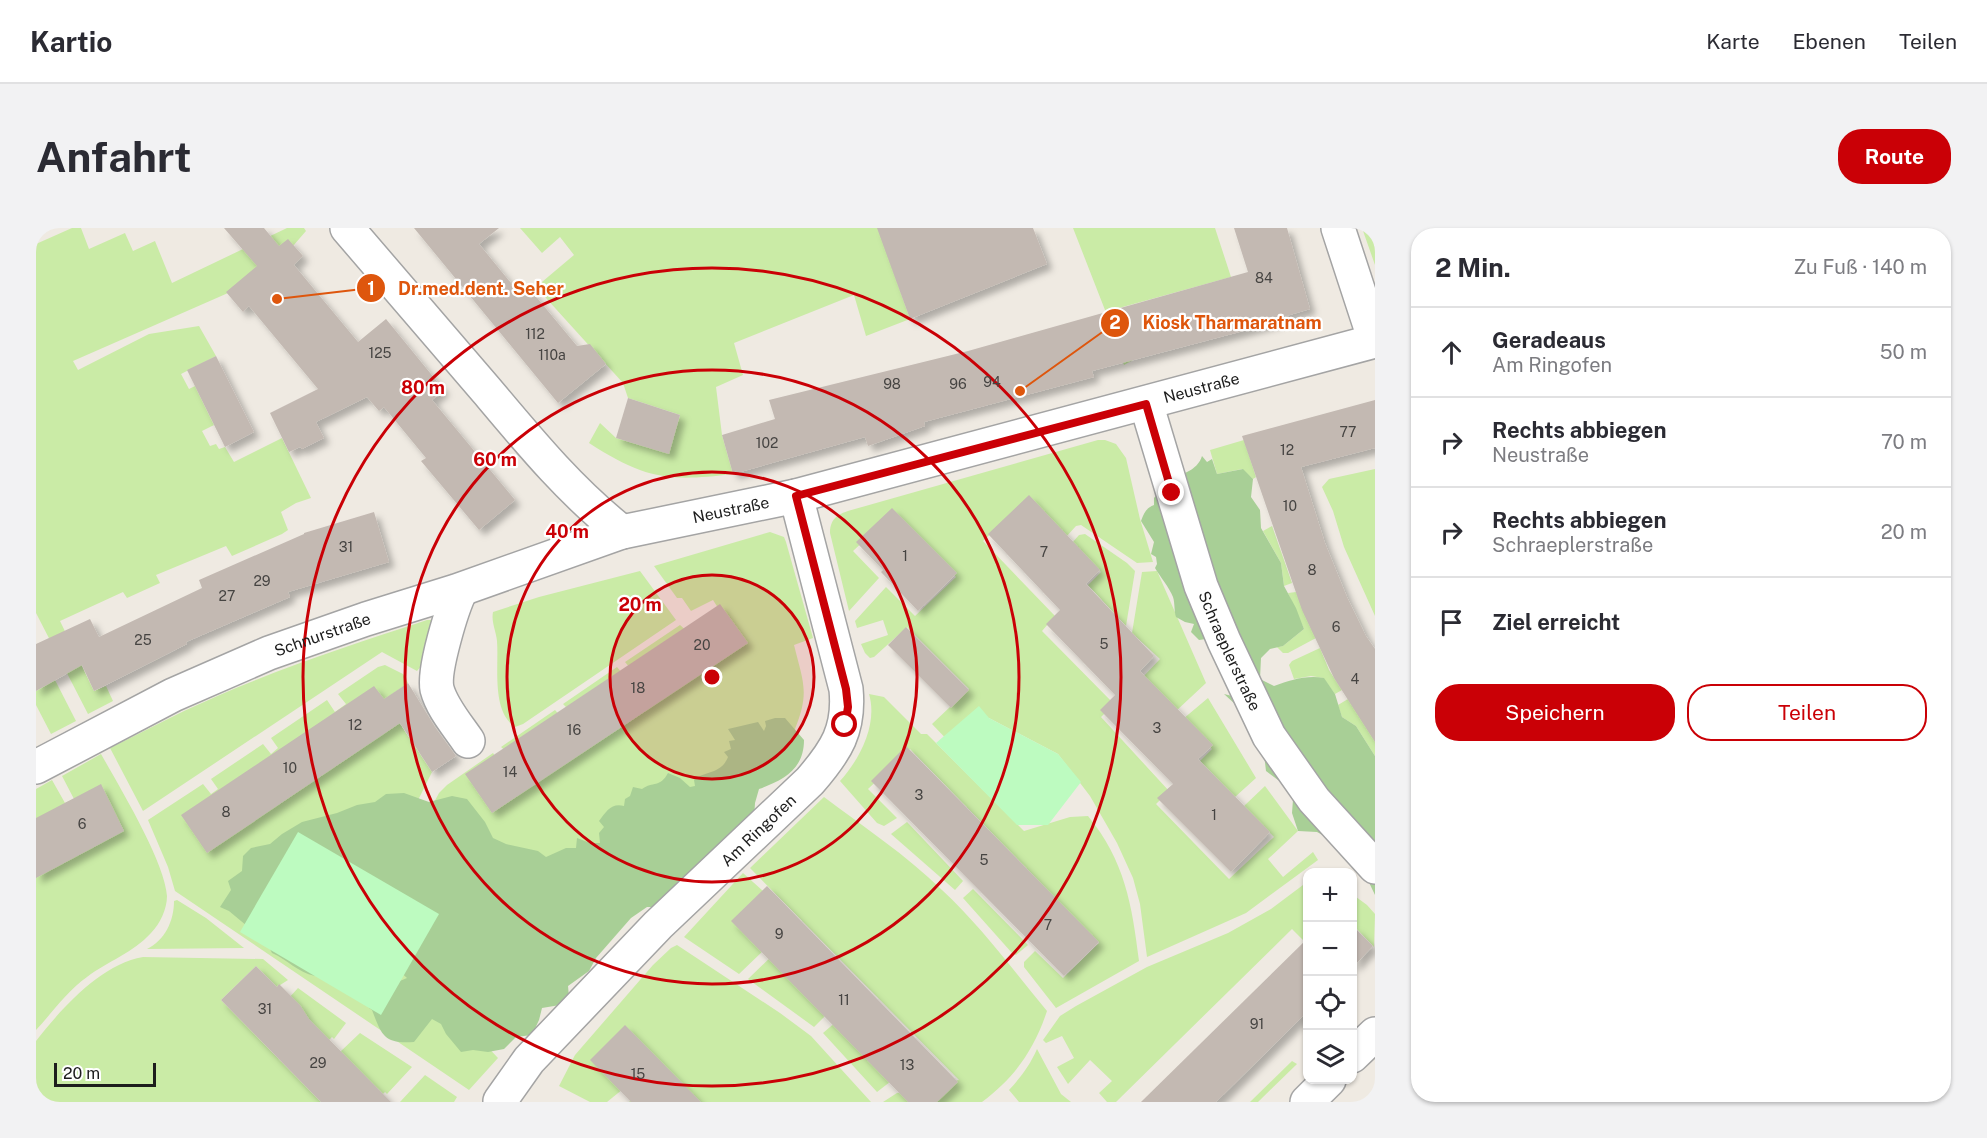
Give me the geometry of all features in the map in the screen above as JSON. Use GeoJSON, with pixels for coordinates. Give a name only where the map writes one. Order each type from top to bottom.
{"type":"FeatureCollection","features":[{"type":"Feature","properties":{"kind":"street"},"geometry":{"type":"LineString","coordinates":[[347,228],[571,488],[622,532]]}},
{"type":"Feature","properties":{"kind":"street"},"geometry":{"type":"LineString","coordinates":[[1338,228],[1375,341]]}},
{"type":"Feature","properties":{"kind":"street","name":"Neustraße"},"geometry":{"type":"LineString","coordinates":[[622,532],[796,496],[1375,341]]}},
{"type":"Feature","properties":{"kind":"street","name":"Schraeplerstraße"},"geometry":{"type":"LineString","coordinates":[[1146,404],[1201,586],[1269,736],[1314,800],[1375,867]]}},
{"type":"Feature","properties":{"kind":"street","name":"Am Ringofen"},"geometry":{"type":"LineString","coordinates":[[500,1101],[530,1060],[658,925],[810,781],[830,757],[838,743],[845,725],[848,707],[846,689],[796,496]]}},
{"type":"Feature","properties":{"kind":"street","name":"Schnurstraße"},"geometry":{"type":"LineString","coordinates":[[36,767],[106,729],[220,673],[317,636],[461,590],[622,532]]}},
{"type":"Feature","properties":{"kind":"street"},"geometry":{"type":"LineString","coordinates":[[461,590],[446,632],[436,684],[441,698],[468,741]]}},
{"type":"Feature","properties":{"kind":"street"},"geometry":{"type":"LineString","coordinates":[[1357,1052],[1375,1034]]}},
{"type":"Feature","properties":{"kind":"street"},"geometry":{"type":"LineString","coordinates":[[1307,1102],[1325,1084]]}},
{"type":"Feature","properties":{"kind":"green space"},"geometry":{"type":"Polygon","coordinates":[[[72,228],[81,228],[89,249],[125,233],[133,251],[155,241],[172,283],[287,228],[304,228],[306,231],[267,276],[73,361],[78,370],[149,334],[199,326],[216,356],[181,374],[189,389],[195,386],[214,425],[202,431],[210,446],[216,444],[219,449],[225,447],[234,462],[282,438],[311,498],[296,503],[281,512],[288,530],[282,534],[232,556],[226,546],[156,575],[160,583],[127,598],[123,592],[60,621],[94,691],[106,686],[113,701],[88,714],[36,613],[36,244],[72,228]]]}},
{"type":"Feature","properties":{"kind":"green space"},"geometry":{"type":"Polygon","coordinates":[[[520,228],[878,228],[910,319],[866,336],[854,295],[734,343],[743,375],[716,387],[722,435],[733,474],[691,478],[658,475],[626,464],[589,443],[600,423],[616,438],[668,453],[680,415],[628,398],[623,383],[536,287],[574,255],[560,237],[542,253],[520,228]]]}},
{"type":"Feature","properties":{"kind":"green space"},"geometry":{"type":"Polygon","coordinates":[[[1073,228],[1215,228],[1231,277],[1119,308],[1133,360],[1124,365],[1073,228]]]}},
{"type":"Feature","properties":{"kind":"green space"},"geometry":{"type":"Polygon","coordinates":[[[1362,228],[1375,228],[1375,265],[1362,228]]]}},
{"type":"Feature","properties":{"kind":"green space"},"geometry":{"type":"Polygon","coordinates":[[[1098,440],[1116,444],[1126,458],[1153,562],[1137,563],[1081,525],[1076,526],[1066,537],[1029,498],[983,541],[1055,616],[1042,631],[1114,704],[1101,717],[1169,791],[1156,804],[1229,879],[1274,837],[1244,806],[1265,786],[1298,831],[1268,859],[1283,877],[1313,852],[1318,860],[1307,868],[1303,868],[1303,871],[1246,913],[1147,957],[1140,904],[1133,878],[1117,843],[1090,796],[1058,754],[989,718],[955,748],[932,724],[969,689],[907,627],[874,657],[870,658],[865,653],[861,644],[888,635],[883,620],[857,628],[855,621],[886,587],[915,616],[956,577],[894,513],[853,551],[879,578],[849,611],[830,533],[833,521],[845,512],[1098,440]]]}},
{"type":"Feature","properties":{"kind":"green space"},"geometry":{"type":"Polygon","coordinates":[[[1244,440],[1256,477],[1253,479],[1242,469],[1217,474],[1210,450],[1244,440]]]}},
{"type":"Feature","properties":{"kind":"green space"},"geometry":{"type":"Polygon","coordinates":[[[1202,456],[1207,462],[1212,459],[1217,474],[1243,469],[1253,479],[1251,497],[1260,510],[1261,528],[1281,563],[1284,586],[1304,629],[1283,646],[1270,649],[1261,658],[1260,679],[1274,686],[1305,678],[1324,678],[1335,694],[1342,717],[1356,726],[1375,756],[1375,895],[1364,872],[1356,863],[1344,859],[1330,839],[1317,832],[1298,831],[1292,813],[1294,786],[1278,780],[1266,771],[1264,754],[1248,716],[1224,694],[1232,696],[1206,639],[1199,640],[1191,632],[1194,624],[1176,617],[1173,597],[1155,568],[1156,557],[1151,554],[1154,542],[1141,521],[1143,516],[1147,509],[1154,505],[1154,498],[1176,478],[1195,467],[1202,456]]]}},
{"type":"Feature","properties":{"kind":"green space"},"geometry":{"type":"Polygon","coordinates":[[[1375,469],[1375,616],[1344,547],[1333,511],[1322,487],[1329,479],[1375,469]]]}},
{"type":"Feature","properties":{"kind":"green space"},"geometry":{"type":"Polygon","coordinates":[[[1272,526],[1292,583],[1284,586],[1281,563],[1263,531],[1272,526]]]}},
{"type":"Feature","properties":{"kind":"green space"},"geometry":{"type":"Polygon","coordinates":[[[770,532],[784,537],[813,638],[794,645],[804,687],[800,716],[795,729],[481,1040],[498,1058],[469,1090],[175,891],[168,867],[148,820],[203,784],[211,794],[218,789],[211,779],[263,744],[271,754],[278,748],[271,738],[327,700],[335,712],[346,704],[338,694],[378,667],[385,665],[403,674],[408,683],[384,700],[432,772],[369,899],[422,825],[439,793],[447,785],[493,753],[499,762],[509,754],[501,747],[555,710],[563,719],[572,713],[563,704],[617,667],[623,674],[640,680],[625,662],[680,625],[700,643],[729,625],[713,600],[691,611],[682,598],[677,598],[654,566],[770,532]]]}},
{"type":"Feature","properties":{"kind":"green space"},"geometry":{"type":"Polygon","coordinates":[[[1085,534],[1135,571],[1126,626],[1088,585],[1101,572],[1072,543],[1079,535],[1085,534]]]}},
{"type":"Feature","properties":{"kind":"green space"},"geometry":{"type":"Polygon","coordinates":[[[640,571],[676,620],[523,724],[515,727],[507,720],[499,699],[497,641],[493,612],[539,597],[640,571]]]}},
{"type":"Feature","properties":{"kind":"green space"},"geometry":{"type":"Polygon","coordinates":[[[1157,571],[1206,683],[1176,711],[1143,677],[1160,659],[1132,633],[1142,572],[1157,571]]]}},
{"type":"Feature","properties":{"kind":"green space"},"geometry":{"type":"Polygon","coordinates":[[[1296,592],[1316,638],[1288,653],[1283,653],[1277,647],[1283,646],[1304,629],[1288,593],[1296,592]]]}},
{"type":"Feature","properties":{"kind":"green space"},"geometry":{"type":"Polygon","coordinates":[[[431,620],[432,624],[422,665],[417,671],[382,652],[143,811],[110,748],[243,685],[431,620]]]}},
{"type":"Feature","properties":{"kind":"green space"},"geometry":{"type":"Polygon","coordinates":[[[1320,648],[1329,670],[1342,690],[1335,694],[1323,678],[1311,676],[1294,679],[1289,665],[1292,661],[1320,648]]]}},
{"type":"Feature","properties":{"kind":"green space"},"geometry":{"type":"Polygon","coordinates":[[[55,680],[76,721],[51,734],[36,705],[36,691],[55,680]]]}},
{"type":"Feature","properties":{"kind":"green space"},"geometry":{"type":"Polygon","coordinates":[[[869,694],[884,697],[921,734],[927,734],[1024,831],[1070,817],[1088,816],[1111,850],[1125,884],[1139,961],[1056,1008],[1024,967],[1024,962],[1035,951],[1063,978],[1099,943],[910,749],[868,789],[897,818],[884,826],[877,823],[840,781],[860,752],[869,729],[871,705],[869,694]]]}},
{"type":"Feature","properties":{"kind":"green space"},"geometry":{"type":"Polygon","coordinates":[[[1208,698],[1256,778],[1235,797],[1200,761],[1212,749],[1183,719],[1208,698]]]}},
{"type":"Feature","properties":{"kind":"green space"},"geometry":{"type":"Polygon","coordinates":[[[1348,699],[1375,737],[1375,756],[1356,726],[1342,717],[1338,705],[1348,699]]]}},
{"type":"Feature","properties":{"kind":"green space"},"geometry":{"type":"Polygon","coordinates":[[[979,706],[989,718],[1058,754],[1081,782],[1048,825],[1017,825],[936,743],[979,706]]]}},
{"type":"Feature","properties":{"kind":"green space"},"geometry":{"type":"Polygon","coordinates":[[[785,718],[804,740],[803,750],[791,772],[777,782],[759,789],[754,819],[662,907],[647,907],[631,918],[596,958],[589,971],[568,986],[569,997],[560,1005],[542,1008],[532,1035],[516,1037],[504,1049],[488,1052],[473,1050],[461,1052],[441,1024],[432,1019],[414,1042],[390,1040],[382,1032],[369,1008],[376,991],[407,978],[398,970],[315,976],[309,974],[272,953],[264,937],[220,907],[231,890],[228,881],[242,871],[243,856],[251,848],[270,844],[302,822],[357,805],[375,802],[386,794],[404,793],[429,802],[452,796],[467,799],[485,822],[493,838],[506,844],[538,851],[546,857],[566,848],[576,848],[577,838],[590,843],[600,843],[599,833],[604,827],[599,821],[612,807],[624,806],[625,799],[630,796],[633,787],[642,789],[659,783],[668,773],[680,778],[690,787],[695,786],[694,780],[717,770],[725,763],[728,757],[724,752],[731,749],[729,741],[735,740],[728,729],[758,722],[764,731],[765,721],[785,718]]]}},
{"type":"Feature","properties":{"kind":"green space"},"geometry":{"type":"Polygon","coordinates":[[[101,754],[150,845],[164,881],[166,906],[157,925],[144,940],[80,983],[66,995],[36,1030],[36,789],[52,780],[65,803],[74,799],[62,776],[101,754]]]}},
{"type":"Feature","properties":{"kind":"green space"},"geometry":{"type":"Polygon","coordinates":[[[824,797],[899,853],[942,890],[983,933],[1047,1011],[1036,1038],[1022,1062],[994,1093],[982,1102],[883,1102],[897,1093],[959,1080],[750,868],[824,797]]]}},
{"type":"Feature","properties":{"kind":"green space"},"geometry":{"type":"Polygon","coordinates":[[[907,822],[963,881],[955,890],[891,834],[907,822]]]}},
{"type":"Feature","properties":{"kind":"green space"},"geometry":{"type":"Polygon","coordinates":[[[298,832],[439,914],[381,1015],[240,932],[298,832]]]}},
{"type":"Feature","properties":{"kind":"green space"},"geometry":{"type":"Polygon","coordinates":[[[743,873],[763,891],[895,1078],[877,1092],[823,1033],[837,1021],[827,1014],[814,1027],[748,979],[774,954],[767,947],[739,974],[684,937],[743,873]]]}},
{"type":"Feature","properties":{"kind":"green space"},"geometry":{"type":"Polygon","coordinates":[[[1303,885],[1303,940],[1292,929],[1116,1102],[1107,1102],[1099,1093],[1112,1081],[1090,1060],[1068,1084],[1057,1067],[1074,1058],[1062,1036],[1046,1043],[1043,1040],[1060,1016],[1147,967],[1228,933],[1271,909],[1303,885]]]}},
{"type":"Feature","properties":{"kind":"green space"},"geometry":{"type":"Polygon","coordinates":[[[973,889],[1028,945],[1016,955],[963,898],[973,889]]]}},
{"type":"Feature","properties":{"kind":"green space"},"geometry":{"type":"Polygon","coordinates":[[[1357,898],[1375,914],[1374,947],[1357,929],[1357,898]]]}},
{"type":"Feature","properties":{"kind":"green space"},"geometry":{"type":"Polygon","coordinates":[[[177,900],[206,918],[244,948],[147,949],[159,941],[167,929],[174,901],[177,900]]]}},
{"type":"Feature","properties":{"kind":"green space"},"geometry":{"type":"Polygon","coordinates":[[[677,945],[811,1036],[871,1102],[629,1102],[632,1100],[623,1089],[607,1102],[590,1102],[559,1086],[575,1055],[653,965],[677,945]]]}},
{"type":"Feature","properties":{"kind":"green space"},"geometry":{"type":"Polygon","coordinates":[[[143,957],[263,959],[288,980],[277,987],[256,966],[221,1000],[321,1102],[36,1102],[36,1041],[57,1015],[97,978],[127,961],[143,957]]]}},
{"type":"Feature","properties":{"kind":"green space"},"geometry":{"type":"Polygon","coordinates":[[[298,988],[346,1023],[334,1039],[332,1037],[329,1040],[288,999],[298,988]]]}},
{"type":"Feature","properties":{"kind":"green space"},"geometry":{"type":"Polygon","coordinates":[[[360,1033],[412,1067],[387,1094],[385,1092],[383,1094],[340,1052],[360,1033]]]}},
{"type":"Feature","properties":{"kind":"green space"},"geometry":{"type":"Polygon","coordinates":[[[1037,1049],[1061,1094],[1071,1102],[1019,1102],[1009,1090],[1025,1071],[1037,1049]]]}},
{"type":"Feature","properties":{"kind":"green space"},"geometry":{"type":"Polygon","coordinates":[[[1292,1061],[1297,1064],[1258,1102],[1250,1102],[1292,1061]]]}},
{"type":"Feature","properties":{"kind":"green space"},"geometry":{"type":"Polygon","coordinates":[[[425,1075],[457,1097],[454,1102],[400,1102],[425,1075]]]}},
{"type":"Feature","properties":{"kind":"building"},"geometry":{"type":"Polygon","coordinates":[[[224,228],[264,228],[279,246],[288,239],[303,256],[294,265],[358,342],[386,319],[444,390],[432,400],[515,500],[479,530],[421,461],[426,458],[384,407],[379,411],[367,397],[316,422],[324,438],[302,449],[300,447],[289,452],[270,413],[318,389],[249,306],[243,312],[226,292],[257,266],[224,228]]]}},
{"type":"Feature","properties":{"kind":"building"},"geometry":{"type":"Polygon","coordinates":[[[414,228],[499,228],[479,244],[520,294],[528,287],[577,346],[590,344],[606,364],[558,403],[414,228]]]}},
{"type":"Feature","properties":{"kind":"building"},"geometry":{"type":"Polygon","coordinates":[[[877,228],[1033,228],[1047,264],[910,319],[877,228]]]}},
{"type":"Feature","properties":{"kind":"building"},"geometry":{"type":"Polygon","coordinates":[[[1234,228],[1287,228],[1310,309],[1276,319],[1277,322],[1092,371],[1094,377],[924,422],[925,426],[868,446],[865,437],[733,474],[722,435],[775,419],[769,400],[968,351],[1248,272],[1234,228]]]}},
{"type":"Feature","properties":{"kind":"building"},"geometry":{"type":"Polygon","coordinates":[[[216,356],[254,432],[225,447],[187,370],[216,356]]]}},
{"type":"Feature","properties":{"kind":"building"},"geometry":{"type":"Polygon","coordinates":[[[628,398],[680,415],[669,454],[616,438],[628,398]]]}},
{"type":"Feature","properties":{"kind":"building"},"geometry":{"type":"Polygon","coordinates":[[[1375,400],[1375,448],[1301,467],[1325,543],[1347,597],[1375,649],[1375,742],[1334,678],[1302,610],[1242,436],[1375,400]]]}},
{"type":"Feature","properties":{"kind":"building"},"geometry":{"type":"Polygon","coordinates":[[[1029,495],[1100,570],[1086,584],[1154,656],[1140,671],[1213,745],[1198,759],[1270,832],[1231,872],[1157,798],[1173,784],[1100,710],[1115,695],[1046,624],[1060,610],[988,534],[1029,495]]]}},
{"type":"Feature","properties":{"kind":"building"},"geometry":{"type":"Polygon","coordinates":[[[892,508],[957,573],[918,611],[856,542],[892,508]]]}},
{"type":"Feature","properties":{"kind":"building"},"geometry":{"type":"Polygon","coordinates":[[[374,512],[389,562],[288,592],[290,597],[186,642],[187,644],[94,691],[82,665],[36,691],[36,644],[90,619],[99,637],[202,588],[199,580],[304,533],[374,512]]]}},
{"type":"Feature","properties":{"kind":"building"},"geometry":{"type":"Polygon","coordinates":[[[720,604],[748,643],[492,813],[465,774],[720,604]]]}},
{"type":"Feature","properties":{"kind":"building"},"geometry":{"type":"Polygon","coordinates":[[[906,627],[969,690],[951,708],[888,645],[906,627]]]}},
{"type":"Feature","properties":{"kind":"building"},"geometry":{"type":"Polygon","coordinates":[[[408,683],[456,756],[432,772],[400,723],[207,853],[181,815],[374,686],[384,699],[408,683]]]}},
{"type":"Feature","properties":{"kind":"building"},"geometry":{"type":"Polygon","coordinates":[[[906,746],[1099,942],[1064,976],[871,781],[906,746]]]}},
{"type":"Feature","properties":{"kind":"building"},"geometry":{"type":"Polygon","coordinates":[[[101,784],[124,831],[36,878],[36,818],[101,784]]]}},
{"type":"Feature","properties":{"kind":"building"},"geometry":{"type":"Polygon","coordinates":[[[767,886],[958,1082],[937,1102],[908,1102],[731,921],[767,886]]]}},
{"type":"Feature","properties":{"kind":"building"},"geometry":{"type":"Polygon","coordinates":[[[1357,930],[1373,946],[1357,963],[1357,930]]]}},
{"type":"Feature","properties":{"kind":"building"},"geometry":{"type":"Polygon","coordinates":[[[1303,943],[1303,1016],[1216,1102],[1141,1102],[1303,943]]]}},
{"type":"Feature","properties":{"kind":"building"},"geometry":{"type":"Polygon","coordinates":[[[256,966],[300,1005],[309,1019],[391,1102],[321,1102],[221,1000],[256,966]]]}},
{"type":"Feature","properties":{"kind":"building"},"geometry":{"type":"Polygon","coordinates":[[[625,1025],[701,1102],[631,1102],[590,1060],[625,1025]]]}},
{"type":"Feature","properties":{"kind":"place","name":"Dr.med.dent. Seher"},"geometry":{"type":"Point","coordinates":[277,299]}},
{"type":"Feature","properties":{"kind":"place","name":"Kiosk Tharmaratnam"},"geometry":{"type":"Point","coordinates":[1020,391]}},
{"type":"Feature","properties":{"kind":"route"},"geometry":{"type":"LineString","coordinates":[[845,725],[848,707],[846,689],[796,496],[1146,404],[1172,493]]}}]}
